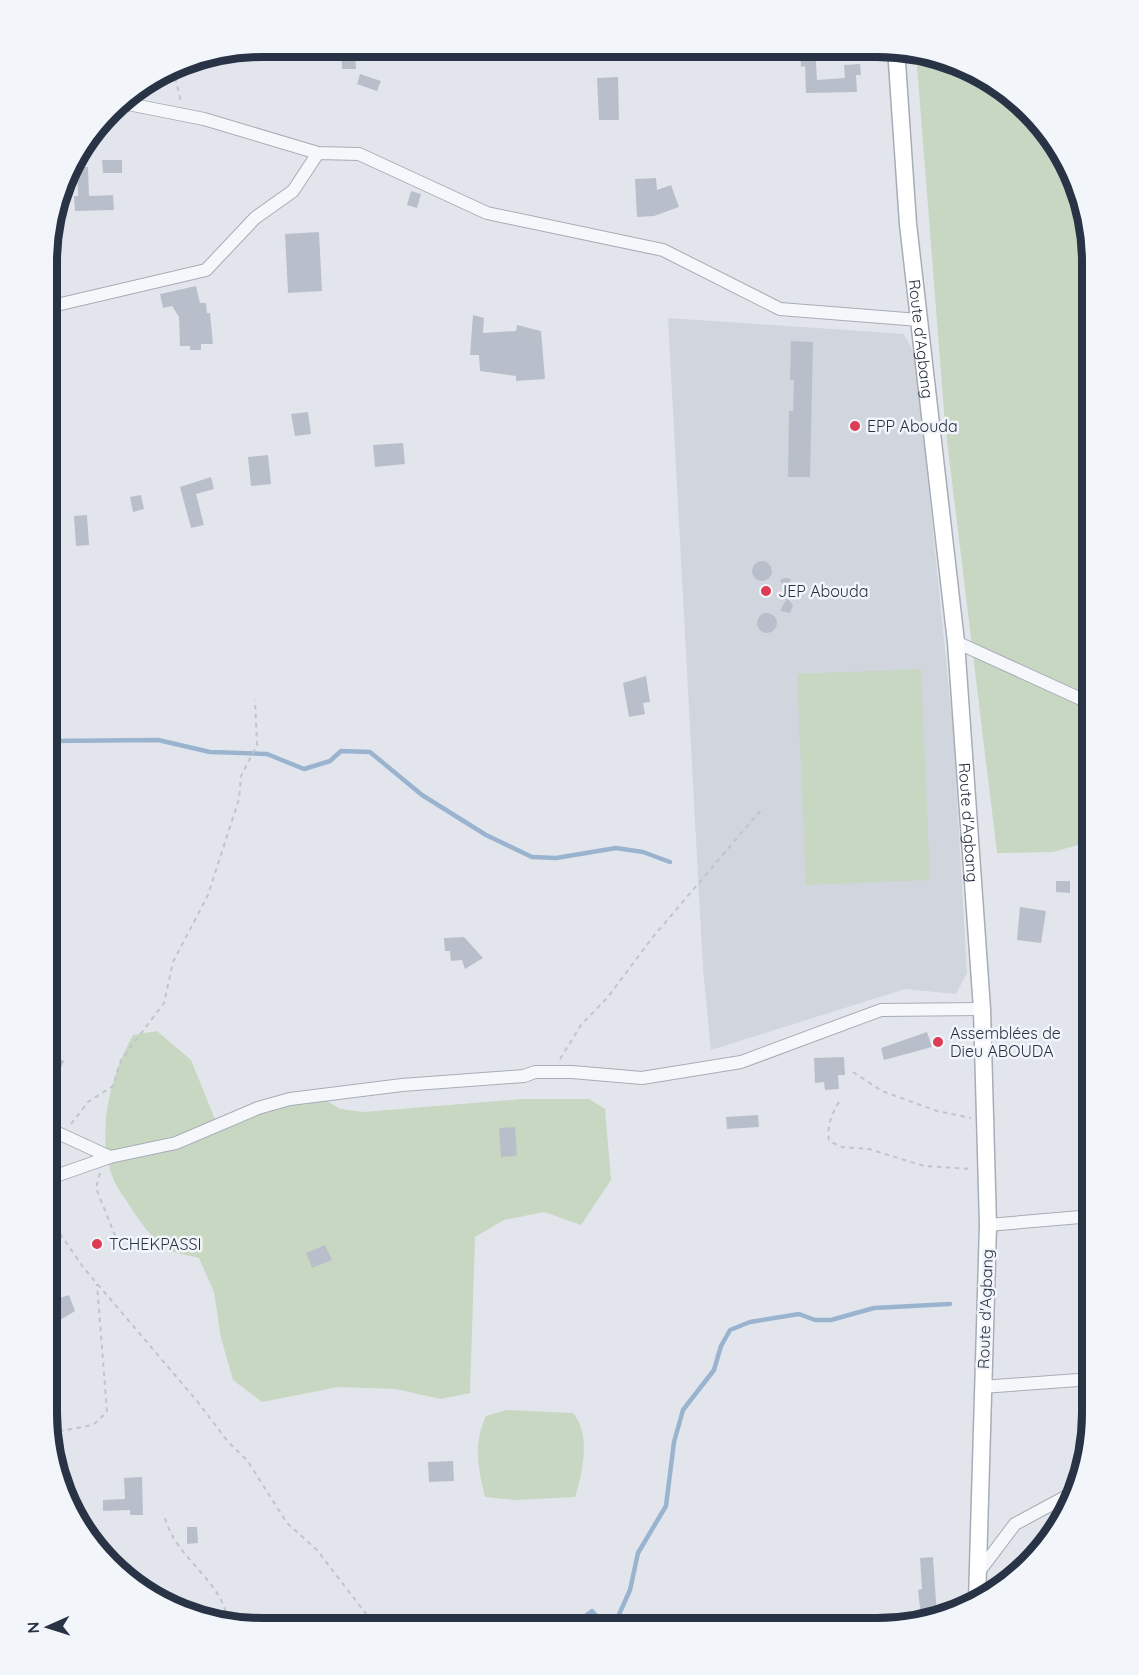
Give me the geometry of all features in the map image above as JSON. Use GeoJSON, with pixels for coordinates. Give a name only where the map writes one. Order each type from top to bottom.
{"type":"FeatureCollection","features":[{"type":"Feature","properties":{"kind":"main road","name":"Route d'Agbang"},"geometry":{"type":"LineString","coordinates":[[897,58],[908,224],[956,642],[982,1009],[988,1225],[977,1591]]}},
{"type":"Feature","properties":{"kind":"street"},"geometry":{"type":"LineString","coordinates":[[132,104],[184,114],[318,153],[359,154],[487,213],[663,250],[780,309],[919,320]]}},
{"type":"Feature","properties":{"kind":"street"},"geometry":{"type":"LineString","coordinates":[[57,305],[206,270],[255,218],[293,191],[318,153]]}},
{"type":"Feature","properties":{"kind":"street"},"geometry":{"type":"LineString","coordinates":[[956,642],[1082,699]]}},
{"type":"Feature","properties":{"kind":"street"},"geometry":{"type":"LineString","coordinates":[[57,1176],[106,1160],[176,1143],[258,1108],[290,1099],[402,1085],[524,1076],[535,1072],[642,1078],[741,1062],[881,1010],[982,1009]]}},
{"type":"Feature","properties":{"kind":"street"},"geometry":{"type":"LineString","coordinates":[[57,1133],[106,1160]]}},
{"type":"Feature","properties":{"kind":"street"},"geometry":{"type":"LineString","coordinates":[[988,1225],[1082,1217]]}},
{"type":"Feature","properties":{"kind":"street"},"geometry":{"type":"LineString","coordinates":[[982,1387],[1082,1380]]}},
{"type":"Feature","properties":{"kind":"street"},"geometry":{"type":"LineString","coordinates":[[978,1574],[1015,1524],[1063,1498]]}},
{"type":"Feature","properties":{"kind":"path"},"geometry":{"type":"LineString","coordinates":[[175,76],[184,114]]}},
{"type":"Feature","properties":{"kind":"path"},"geometry":{"type":"LineString","coordinates":[[62,1135],[88,1102],[114,1086],[121,1060],[164,1003],[173,962],[208,895],[239,799],[241,776],[257,745],[255,700]]}},
{"type":"Feature","properties":{"kind":"path"},"geometry":{"type":"LineString","coordinates":[[552,1072],[581,1024],[608,998],[652,938],[762,810]]}},
{"type":"Feature","properties":{"kind":"path"},"geometry":{"type":"LineString","coordinates":[[853,1072],[882,1091],[937,1111],[985,1122]]}},
{"type":"Feature","properties":{"kind":"path"},"geometry":{"type":"LineString","coordinates":[[839,1102],[831,1115],[828,1130],[829,1141],[842,1147],[869,1149],[924,1166],[964,1167],[987,1172]]}},
{"type":"Feature","properties":{"kind":"path"},"geometry":{"type":"LineString","coordinates":[[106,1160],[96,1188],[120,1248]]}},
{"type":"Feature","properties":{"kind":"path"},"geometry":{"type":"LineString","coordinates":[[57,1229],[97,1284],[197,1401],[229,1443],[247,1460],[287,1523],[317,1550],[369,1618]]}},
{"type":"Feature","properties":{"kind":"path"},"geometry":{"type":"LineString","coordinates":[[58,1432],[93,1425],[107,1412],[97,1284]]}},
{"type":"Feature","properties":{"kind":"path"},"geometry":{"type":"LineString","coordinates":[[165,1518],[169,1532],[179,1548],[223,1601],[226,1614]]}},
{"type":"Feature","properties":{"kind":"shaded area"},"geometry":{"type":"Polygon","coordinates":[[[668,318],[904,334],[915,355],[953,728],[967,973],[956,994],[905,989],[711,1050],[703,969],[668,318]]]}},
{"type":"Feature","properties":{"kind":"green space"},"geometry":{"type":"Polygon","coordinates":[[[917,61],[943,68],[968,78],[1012,108],[1047,148],[1061,171],[1075,209],[1082,262],[1082,844],[1053,852],[997,853],[945,424],[917,61]]]}},
{"type":"Feature","properties":{"kind":"green space"},"geometry":{"type":"Polygon","coordinates":[[[921,669],[930,880],[806,885],[797,674],[921,669]]]}},
{"type":"Feature","properties":{"kind":"green space"},"geometry":{"type":"Polygon","coordinates":[[[157,1031],[191,1060],[219,1129],[286,1100],[326,1100],[340,1109],[364,1112],[523,1099],[589,1099],[605,1109],[611,1180],[581,1225],[544,1212],[504,1220],[475,1237],[470,1393],[440,1399],[396,1389],[338,1387],[262,1402],[233,1380],[221,1338],[214,1292],[199,1258],[171,1251],[152,1236],[138,1219],[116,1184],[107,1159],[105,1141],[108,1104],[118,1068],[133,1035],[157,1031]]]}},
{"type":"Feature","properties":{"kind":"green space"},"geometry":{"type":"Polygon","coordinates":[[[507,1410],[573,1413],[579,1422],[584,1442],[583,1465],[575,1497],[515,1500],[485,1497],[478,1456],[479,1436],[486,1416],[507,1410]]]}},
{"type":"Feature","properties":{"kind":"building"},"geometry":{"type":"Polygon","coordinates":[[[341,57],[355,57],[356,69],[342,69],[341,57]]]}},
{"type":"Feature","properties":{"kind":"building"},"geometry":{"type":"Polygon","coordinates":[[[800,57],[816,57],[817,80],[845,78],[844,65],[860,64],[861,75],[856,75],[857,92],[806,93],[805,66],[801,67],[800,57]]]}},
{"type":"Feature","properties":{"kind":"building"},"geometry":{"type":"Polygon","coordinates":[[[360,74],[381,81],[377,91],[357,84],[360,74]]]}},
{"type":"Feature","properties":{"kind":"building"},"geometry":{"type":"Polygon","coordinates":[[[618,77],[619,120],[599,120],[597,78],[618,77]]]}},
{"type":"Feature","properties":{"kind":"building"},"geometry":{"type":"Polygon","coordinates":[[[102,160],[122,160],[122,173],[103,173],[102,160]]]}},
{"type":"Feature","properties":{"kind":"building"},"geometry":{"type":"Polygon","coordinates":[[[81,167],[88,167],[89,196],[113,195],[114,210],[75,211],[74,196],[78,196],[77,175],[81,167]]]}},
{"type":"Feature","properties":{"kind":"building"},"geometry":{"type":"Polygon","coordinates":[[[656,178],[657,190],[671,185],[679,207],[654,216],[637,217],[635,179],[656,178]]]}},
{"type":"Feature","properties":{"kind":"building"},"geometry":{"type":"Polygon","coordinates":[[[411,191],[421,194],[417,208],[407,205],[411,191]]]}},
{"type":"Feature","properties":{"kind":"building"},"geometry":{"type":"Polygon","coordinates":[[[319,232],[322,291],[288,293],[285,234],[319,232]]]}},
{"type":"Feature","properties":{"kind":"building"},"geometry":{"type":"Polygon","coordinates":[[[196,286],[200,303],[206,303],[207,313],[210,313],[213,344],[201,344],[201,350],[190,350],[190,346],[180,346],[179,317],[172,306],[163,308],[160,294],[196,286]]]}},
{"type":"Feature","properties":{"kind":"building"},"geometry":{"type":"Polygon","coordinates":[[[473,315],[484,318],[483,333],[516,331],[517,325],[541,331],[545,379],[516,381],[516,376],[480,371],[479,355],[470,355],[473,315]]]}},
{"type":"Feature","properties":{"kind":"building"},"geometry":{"type":"Polygon","coordinates":[[[791,341],[813,342],[810,477],[788,477],[789,411],[793,411],[794,380],[790,380],[791,341]]]}},
{"type":"Feature","properties":{"kind":"building"},"geometry":{"type":"Polygon","coordinates":[[[308,412],[311,434],[295,436],[291,414],[308,412]]]}},
{"type":"Feature","properties":{"kind":"building"},"geometry":{"type":"Polygon","coordinates":[[[403,443],[405,464],[375,467],[373,445],[403,443]]]}},
{"type":"Feature","properties":{"kind":"building"},"geometry":{"type":"Polygon","coordinates":[[[268,455],[271,484],[251,486],[248,457],[268,455]]]}},
{"type":"Feature","properties":{"kind":"building"},"geometry":{"type":"Polygon","coordinates":[[[211,477],[214,489],[196,494],[204,525],[191,528],[180,487],[211,477]]]}},
{"type":"Feature","properties":{"kind":"building"},"geometry":{"type":"Polygon","coordinates":[[[141,495],[144,509],[133,512],[130,497],[141,495]]]}},
{"type":"Feature","properties":{"kind":"building"},"geometry":{"type":"Polygon","coordinates":[[[87,515],[89,545],[76,546],[74,516],[87,515]]]}},
{"type":"Feature","properties":{"kind":"building"},"geometry":{"type":"Polygon","coordinates":[[[762,561],[769,564],[772,571],[769,578],[762,581],[755,578],[752,571],[755,564],[762,561]]]}},
{"type":"Feature","properties":{"kind":"building"},"geometry":{"type":"Polygon","coordinates":[[[791,579],[787,592],[780,580],[791,579]]]}},
{"type":"Feature","properties":{"kind":"building"},"geometry":{"type":"Polygon","coordinates":[[[787,598],[793,605],[790,613],[780,611],[787,598]]]}},
{"type":"Feature","properties":{"kind":"building"},"geometry":{"type":"Polygon","coordinates":[[[767,613],[774,616],[777,623],[774,630],[767,633],[760,630],[757,623],[760,616],[767,613]]]}},
{"type":"Feature","properties":{"kind":"building"},"geometry":{"type":"Polygon","coordinates":[[[646,676],[650,702],[643,703],[645,714],[629,717],[623,683],[646,676]]]}},
{"type":"Feature","properties":{"kind":"building"},"geometry":{"type":"Polygon","coordinates":[[[1056,881],[1070,881],[1070,893],[1056,892],[1056,881]]]}},
{"type":"Feature","properties":{"kind":"building"},"geometry":{"type":"Polygon","coordinates":[[[1020,907],[1046,911],[1041,943],[1017,940],[1020,907]]]}},
{"type":"Feature","properties":{"kind":"building"},"geometry":{"type":"Polygon","coordinates":[[[464,937],[483,958],[465,969],[462,960],[451,961],[450,951],[445,951],[444,938],[464,937]]]}},
{"type":"Feature","properties":{"kind":"building"},"geometry":{"type":"Polygon","coordinates":[[[927,1032],[932,1047],[884,1060],[881,1048],[927,1032]]]}},
{"type":"Feature","properties":{"kind":"building"},"geometry":{"type":"Polygon","coordinates":[[[844,1057],[845,1075],[838,1075],[839,1089],[825,1090],[824,1082],[815,1083],[814,1058],[844,1057]]]}},
{"type":"Feature","properties":{"kind":"building"},"geometry":{"type":"Polygon","coordinates":[[[57,1058],[64,1061],[57,1076],[57,1058]]]}},
{"type":"Feature","properties":{"kind":"building"},"geometry":{"type":"Polygon","coordinates":[[[758,1115],[759,1127],[727,1129],[726,1117],[758,1115]]]}},
{"type":"Feature","properties":{"kind":"building"},"geometry":{"type":"Polygon","coordinates":[[[515,1127],[517,1156],[501,1157],[499,1128],[515,1127]]]}},
{"type":"Feature","properties":{"kind":"building"},"geometry":{"type":"Polygon","coordinates":[[[325,1245],[332,1260],[312,1268],[306,1253],[325,1245]]]}},
{"type":"Feature","properties":{"kind":"building"},"geometry":{"type":"Polygon","coordinates":[[[69,1295],[75,1311],[57,1320],[57,1299],[69,1295]]]}},
{"type":"Feature","properties":{"kind":"building"},"geometry":{"type":"Polygon","coordinates":[[[453,1461],[454,1481],[429,1482],[428,1462],[453,1461]]]}},
{"type":"Feature","properties":{"kind":"building"},"geometry":{"type":"Polygon","coordinates":[[[142,1477],[143,1515],[130,1515],[130,1510],[103,1511],[103,1500],[125,1499],[124,1478],[142,1477]]]}},
{"type":"Feature","properties":{"kind":"building"},"geometry":{"type":"Polygon","coordinates":[[[187,1527],[197,1527],[198,1543],[187,1544],[187,1527]]]}},
{"type":"Feature","properties":{"kind":"building"},"geometry":{"type":"Polygon","coordinates":[[[933,1557],[937,1609],[921,1613],[918,1590],[922,1589],[920,1558],[933,1557]]]}},
{"type":"Feature","properties":{"kind":"waterway"},"geometry":{"type":"LineString","coordinates":[[57,741],[158,740],[210,752],[267,754],[304,769],[330,761],[341,751],[370,752],[422,795],[486,835],[532,857],[556,858],[616,848],[643,852],[670,862]]}},
{"type":"Feature","properties":{"kind":"waterway"},"geometry":{"type":"LineString","coordinates":[[617,1618],[630,1590],[638,1553],[666,1506],[674,1442],[683,1410],[714,1370],[721,1346],[730,1330],[750,1322],[799,1314],[815,1320],[831,1320],[874,1308],[950,1304]]}},
{"type":"Feature","properties":{"kind":"waterway"},"geometry":{"type":"LineString","coordinates":[[584,1618],[592,1611],[598,1618]]}},
{"type":"Feature","properties":{"kind":"place","name":"EPP Abouda"},"geometry":{"type":"Point","coordinates":[855,426]}},
{"type":"Feature","properties":{"kind":"place","name":"JEP Abouda"},"geometry":{"type":"Point","coordinates":[766,591]}},
{"type":"Feature","properties":{"kind":"place","name":"Assemblées de Dieu ABOUDA"},"geometry":{"type":"Point","coordinates":[938,1042]}},
{"type":"Feature","properties":{"kind":"place","name":"TCHEKPASSI"},"geometry":{"type":"Point","coordinates":[97,1244]}}]}
